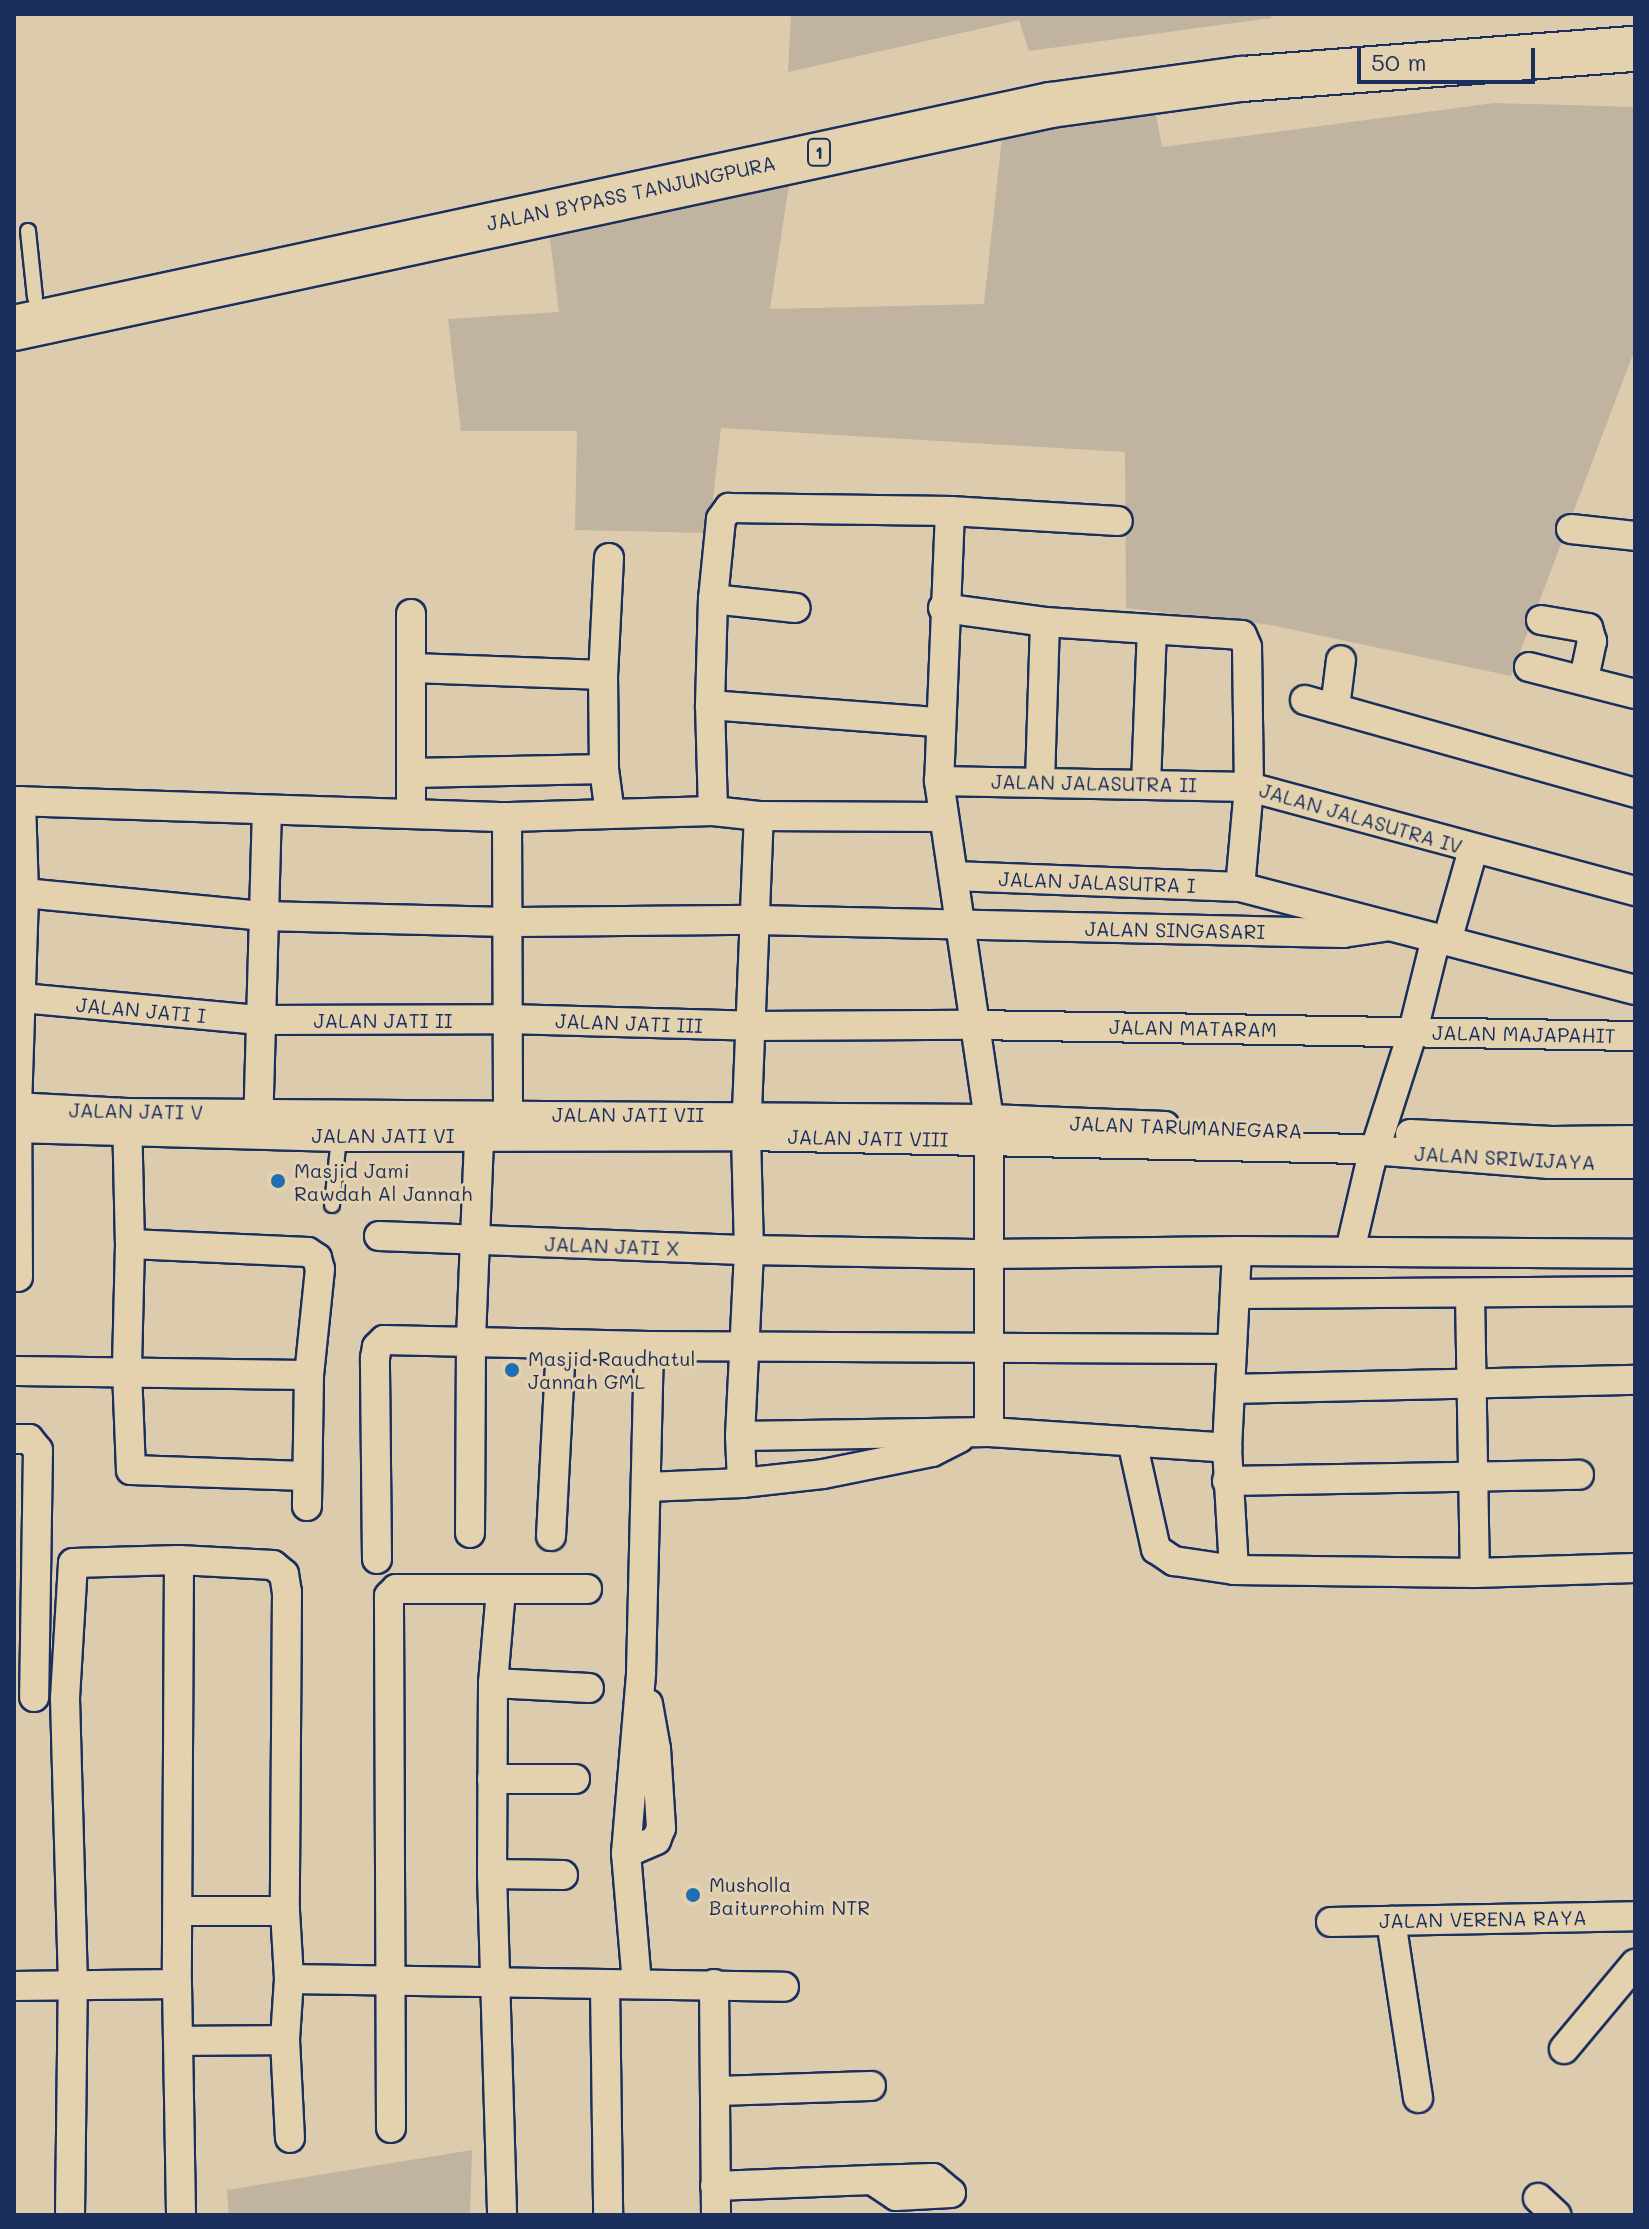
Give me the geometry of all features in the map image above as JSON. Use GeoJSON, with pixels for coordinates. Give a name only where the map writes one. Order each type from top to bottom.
{"type":"FeatureCollection","features":[{"type":"Feature","properties":{"kind":"highway","name":"JALAN BYPASS TANJUNGPURA"},"geometry":{"type":"LineString","coordinates":[[21,310],[1048,84],[1237,55],[1635,23]]}},
{"type":"Feature","properties":{"kind":"highway","name":"JALAN BYPASS TANJUNGPURA"},"geometry":{"type":"LineString","coordinates":[[21,310],[1051,105],[1242,79],[1635,49]]}},
{"type":"Feature","properties":{"kind":"street"},"geometry":{"type":"LineString","coordinates":[[713,811],[710,705],[713,599],[721,519],[729,508],[950,511],[1118,521]]}},
{"type":"Feature","properties":{"kind":"street"},"geometry":{"type":"LineString","coordinates":[[950,511],[938,722],[939,781],[989,1130],[989,1349],[980,1433]]}},
{"type":"Feature","properties":{"kind":"street"},"geometry":{"type":"LineString","coordinates":[[1571,529],[1635,536]]}},
{"type":"Feature","properties":{"kind":"street"},"geometry":{"type":"LineString","coordinates":[[609,558],[603,675],[604,769],[610,814]]}},
{"type":"Feature","properties":{"kind":"street"},"geometry":{"type":"LineString","coordinates":[[713,599],[796,608]]}},
{"type":"Feature","properties":{"kind":"street"},"geometry":{"type":"LineString","coordinates":[[943,608],[1045,622],[1244,637],[1249,787],[1240,887]]}},
{"type":"Feature","properties":{"kind":"street"},"geometry":{"type":"LineString","coordinates":[[411,614],[411,814]]}},
{"type":"Feature","properties":{"kind":"street"},"geometry":{"type":"LineString","coordinates":[[1541,620],[1588,628],[1592,641],[1584,680]]}},
{"type":"Feature","properties":{"kind":"street"},"geometry":{"type":"LineString","coordinates":[[1040,781],[1045,622]]}},
{"type":"Feature","properties":{"kind":"street"},"geometry":{"type":"LineString","coordinates":[[1146,784],[1152,629]]}},
{"type":"Feature","properties":{"kind":"street"},"geometry":{"type":"LineString","coordinates":[[1335,708],[1341,660]]}},
{"type":"Feature","properties":{"kind":"street"},"geometry":{"type":"LineString","coordinates":[[1529,667],[1635,694]]}},
{"type":"Feature","properties":{"kind":"street"},"geometry":{"type":"LineString","coordinates":[[413,668],[603,675]]}},
{"type":"Feature","properties":{"kind":"street"},"geometry":{"type":"LineString","coordinates":[[1305,700],[1635,793]]}},
{"type":"Feature","properties":{"kind":"street"},"geometry":{"type":"LineString","coordinates":[[710,705],[938,722]]}},
{"type":"Feature","properties":{"kind":"street"},"geometry":{"type":"LineString","coordinates":[[413,773],[604,769]]}},
{"type":"Feature","properties":{"kind":"street","name":"JALAN JALASUTRA II"},"geometry":{"type":"LineString","coordinates":[[939,781],[1249,787]]}},
{"type":"Feature","properties":{"kind":"street","name":"JALAN JALASUTRA IV"},"geometry":{"type":"LineString","coordinates":[[1249,787],[1473,850],[1635,891]]}},
{"type":"Feature","properties":{"kind":"street"},"geometry":{"type":"LineString","coordinates":[[18,1277],[16,1118],[24,893],[17,801],[507,817],[713,811],[759,816],[942,817]]}},
{"type":"Feature","properties":{"kind":"street"},"geometry":{"type":"LineString","coordinates":[[258,1124],[267,811]]}},
{"type":"Feature","properties":{"kind":"street"},"geometry":{"type":"LineString","coordinates":[[742,1483],[740,1436],[749,1250],[747,1125],[759,816]]}},
{"type":"Feature","properties":{"kind":"street"},"geometry":{"type":"LineString","coordinates":[[470,1533],[475,1242],[494,1124],[506,1019],[507,817]]}},
{"type":"Feature","properties":{"kind":"street"},"geometry":{"type":"LineString","coordinates":[[1350,1251],[1378,1141],[1473,850]]}},
{"type":"Feature","properties":{"kind":"street","name":"JALAN JALASUTRA I"},"geometry":{"type":"LineString","coordinates":[[954,876],[1240,887],[1635,990]]}},
{"type":"Feature","properties":{"kind":"street","name":"JALAN SINGASARI"},"geometry":{"type":"LineString","coordinates":[[24,893],[262,916],[507,922],[756,920],[1318,933],[1390,926]]}},
{"type":"Feature","properties":{"kind":"street","name":"JALAN JATI I"},"geometry":{"type":"LineString","coordinates":[[22,998],[260,1020]]}},
{"type":"Feature","properties":{"kind":"street","name":"JALAN JATI II"},"geometry":{"type":"LineString","coordinates":[[260,1020],[506,1019]]}},
{"type":"Feature","properties":{"kind":"street","name":"JALAN JATI III"},"geometry":{"type":"LineString","coordinates":[[506,1019],[752,1026],[973,1025]]}},
{"type":"Feature","properties":{"kind":"street","name":"JALAN MATARAM"},"geometry":{"type":"LineString","coordinates":[[973,1025],[1413,1031]]}},
{"type":"Feature","properties":{"kind":"street","name":"JALAN MAJAPAHIT"},"geometry":{"type":"LineString","coordinates":[[1413,1031],[1635,1036]]}},
{"type":"Feature","properties":{"kind":"street","name":"JALAN JATI V"},"geometry":{"type":"LineString","coordinates":[[16,1118],[258,1124]]}},
{"type":"Feature","properties":{"kind":"street"},"geometry":{"type":"LineString","coordinates":[[127,1122],[130,1244],[127,1371],[131,1470],[306,1476]]}},
{"type":"Feature","properties":{"kind":"street","name":"JALAN JATI VI"},"geometry":{"type":"LineString","coordinates":[[258,1124],[494,1124]]}},
{"type":"Feature","properties":{"kind":"street","name":"JALAN JATI VI"},"geometry":{"type":"LineString","coordinates":[[258,1124],[339,1137],[494,1124]]}},
{"type":"Feature","properties":{"kind":"street","name":"JALAN JATI VII"},"geometry":{"type":"LineString","coordinates":[[494,1124],[747,1125]]}},
{"type":"Feature","properties":{"kind":"street","name":"JALAN JATI VIII"},"geometry":{"type":"LineString","coordinates":[[747,1125],[989,1130]]}},
{"type":"Feature","properties":{"kind":"street","name":"JALAN TARUMANEGARA"},"geometry":{"type":"LineString","coordinates":[[989,1130],[1378,1141]]}},
{"type":"Feature","properties":{"kind":"street","name":"JALAN SRIWIJAYA"},"geometry":{"type":"LineString","coordinates":[[1378,1141],[1635,1140]]}},
{"type":"Feature","properties":{"kind":"street","name":"JALAN SRIWIJAYA"},"geometry":{"type":"LineString","coordinates":[[1378,1141],[1549,1164],[1635,1164]]}},
{"type":"Feature","properties":{"kind":"street","name":"JALAN JATI X"},"geometry":{"type":"LineString","coordinates":[[379,1236],[475,1242],[988,1254],[1237,1251],[1635,1254]]}},
{"type":"Feature","properties":{"kind":"street"},"geometry":{"type":"LineString","coordinates":[[130,1244],[308,1252],[317,1258],[320,1269],[309,1375],[307,1506]]}},
{"type":"Feature","properties":{"kind":"street"},"geometry":{"type":"LineString","coordinates":[[1234,1570],[1227,1448],[1237,1251]]}},
{"type":"Feature","properties":{"kind":"street"},"geometry":{"type":"LineString","coordinates":[[1235,1294],[1635,1291]]}},
{"type":"Feature","properties":{"kind":"street"},"geometry":{"type":"LineString","coordinates":[[1470,1294],[1469,1383],[1475,1573]]}},
{"type":"Feature","properties":{"kind":"street"},"geometry":{"type":"LineString","coordinates":[[377,1559],[377,1347],[384,1340],[471,1339],[649,1346],[1232,1349]]}},
{"type":"Feature","properties":{"kind":"street"},"geometry":{"type":"LineString","coordinates":[[551,1536],[561,1344]]}},
{"type":"Feature","properties":{"kind":"street"},"geometry":{"type":"LineString","coordinates":[[637,1984],[626,1853],[641,1673],[649,1346]]}},
{"type":"Feature","properties":{"kind":"street"},"geometry":{"type":"LineString","coordinates":[[14,1371],[309,1375]]}},
{"type":"Feature","properties":{"kind":"street"},"geometry":{"type":"LineString","coordinates":[[1232,1389],[1635,1380]]}},
{"type":"Feature","properties":{"kind":"street"},"geometry":{"type":"LineString","coordinates":[[740,1436],[980,1433],[1227,1448]]}},
{"type":"Feature","properties":{"kind":"street"},"geometry":{"type":"LineString","coordinates":[[647,1487],[742,1483],[890,1461],[932,1452],[980,1433]]}},
{"type":"Feature","properties":{"kind":"street"},"geometry":{"type":"LineString","coordinates":[[14,1439],[29,1439],[38,1450],[38,1561],[24,1698],[65,1698]]}},
{"type":"Feature","properties":{"kind":"street"},"geometry":{"type":"LineString","coordinates":[[1132,1441],[1156,1549],[1174,1561],[1234,1570],[1475,1573],[1635,1568]]}},
{"type":"Feature","properties":{"kind":"street"},"geometry":{"type":"LineString","coordinates":[[1227,1481],[1579,1475]]}},
{"type":"Feature","properties":{"kind":"street"},"geometry":{"type":"LineString","coordinates":[[38,1561],[179,1560],[273,1565],[284,1574],[287,1592],[285,1911],[289,1979],[285,2040],[290,2138]]}},
{"type":"Feature","properties":{"kind":"street"},"geometry":{"type":"LineString","coordinates":[[179,1560],[177,1984],[181,2215]]}},
{"type":"Feature","properties":{"kind":"street"},"geometry":{"type":"LineString","coordinates":[[70,2215],[73,1985],[65,1698],[73,1563]]}},
{"type":"Feature","properties":{"kind":"street"},"geometry":{"type":"LineString","coordinates":[[391,2128],[388,1983],[389,1596],[396,1589],[587,1589]]}},
{"type":"Feature","properties":{"kind":"street"},"geometry":{"type":"LineString","coordinates":[[501,1590],[493,1683],[492,1874],[502,2215]]}},
{"type":"Feature","properties":{"kind":"street"},"geometry":{"type":"LineString","coordinates":[[493,1683],[589,1688]]}},
{"type":"Feature","properties":{"kind":"street"},"geometry":{"type":"LineString","coordinates":[[492,1779],[575,1779]]}},
{"type":"Feature","properties":{"kind":"street"},"geometry":{"type":"LineString","coordinates":[[492,1874],[563,1875]]}},
{"type":"Feature","properties":{"kind":"street"},"geometry":{"type":"LineString","coordinates":[[178,1911],[285,1911]]}},
{"type":"Feature","properties":{"kind":"street","name":"JALAN VERENA RAYA"},"geometry":{"type":"LineString","coordinates":[[1331,1922],[1635,1916]]}},
{"type":"Feature","properties":{"kind":"street"},"geometry":{"type":"LineString","coordinates":[[1391,1921],[1418,2098]]}},
{"type":"Feature","properties":{"kind":"street"},"geometry":{"type":"LineString","coordinates":[[1564,2049],[1635,1964]]}},
{"type":"Feature","properties":{"kind":"street"},"geometry":{"type":"LineString","coordinates":[[289,1979],[495,1985],[714,1984],[784,1987]]}},
{"type":"Feature","properties":{"kind":"street"},"geometry":{"type":"LineString","coordinates":[[14,1986],[177,1984]]}},
{"type":"Feature","properties":{"kind":"street"},"geometry":{"type":"LineString","coordinates":[[714,1984],[716,2215]]}},
{"type":"Feature","properties":{"kind":"street"},"geometry":{"type":"LineString","coordinates":[[605,1986],[608,2215]]}},
{"type":"Feature","properties":{"kind":"street"},"geometry":{"type":"LineString","coordinates":[[180,2041],[285,2040]]}},
{"type":"Feature","properties":{"kind":"street"},"geometry":{"type":"LineString","coordinates":[[717,2091],[871,2086]]}},
{"type":"Feature","properties":{"kind":"street"},"geometry":{"type":"LineString","coordinates":[[715,2186],[872,2180]]}},
{"type":"Feature","properties":{"kind":"lane"},"geometry":{"type":"LineString","coordinates":[[21,310],[28,231]]}},
{"type":"Feature","properties":{"kind":"lane"},"geometry":{"type":"LineString","coordinates":[[332,1205],[339,1137]]}},
{"type":"Feature","properties":{"kind":"shaded area"},"geometry":{"type":"Polygon","coordinates":[[[791,14],[1271,14],[1271,18],[1029,51],[1019,20],[788,72],[791,14]]]}},
{"type":"Feature","properties":{"kind":"shaded area"},"geometry":{"type":"Polygon","coordinates":[[[1494,103],[1635,107],[1635,357],[1632,357],[1511,676],[1271,625],[1126,608],[1125,452],[721,428],[709,533],[575,530],[577,431],[461,431],[448,319],[559,312],[548,223],[791,171],[770,309],[984,304],[1003,128],[1154,104],[1162,147],[1494,103]]]}},
{"type":"Feature","properties":{"kind":"shaded area"},"geometry":{"type":"Polygon","coordinates":[[[472,2150],[470,2215],[229,2215],[227,2190],[472,2150]]]}},
{"type":"Feature","properties":{"kind":"place","name":"Masjid Jami Rawdah Al Jannah"},"geometry":{"type":"Point","coordinates":[278,1181]}},
{"type":"Feature","properties":{"kind":"place","name":"Masjid Raudhatul Jannah GML"},"geometry":{"type":"Point","coordinates":[512,1370]}},
{"type":"Feature","properties":{"kind":"place","name":"Musholla Baiturrohim NTR"},"geometry":{"type":"Point","coordinates":[693,1895]}}]}
